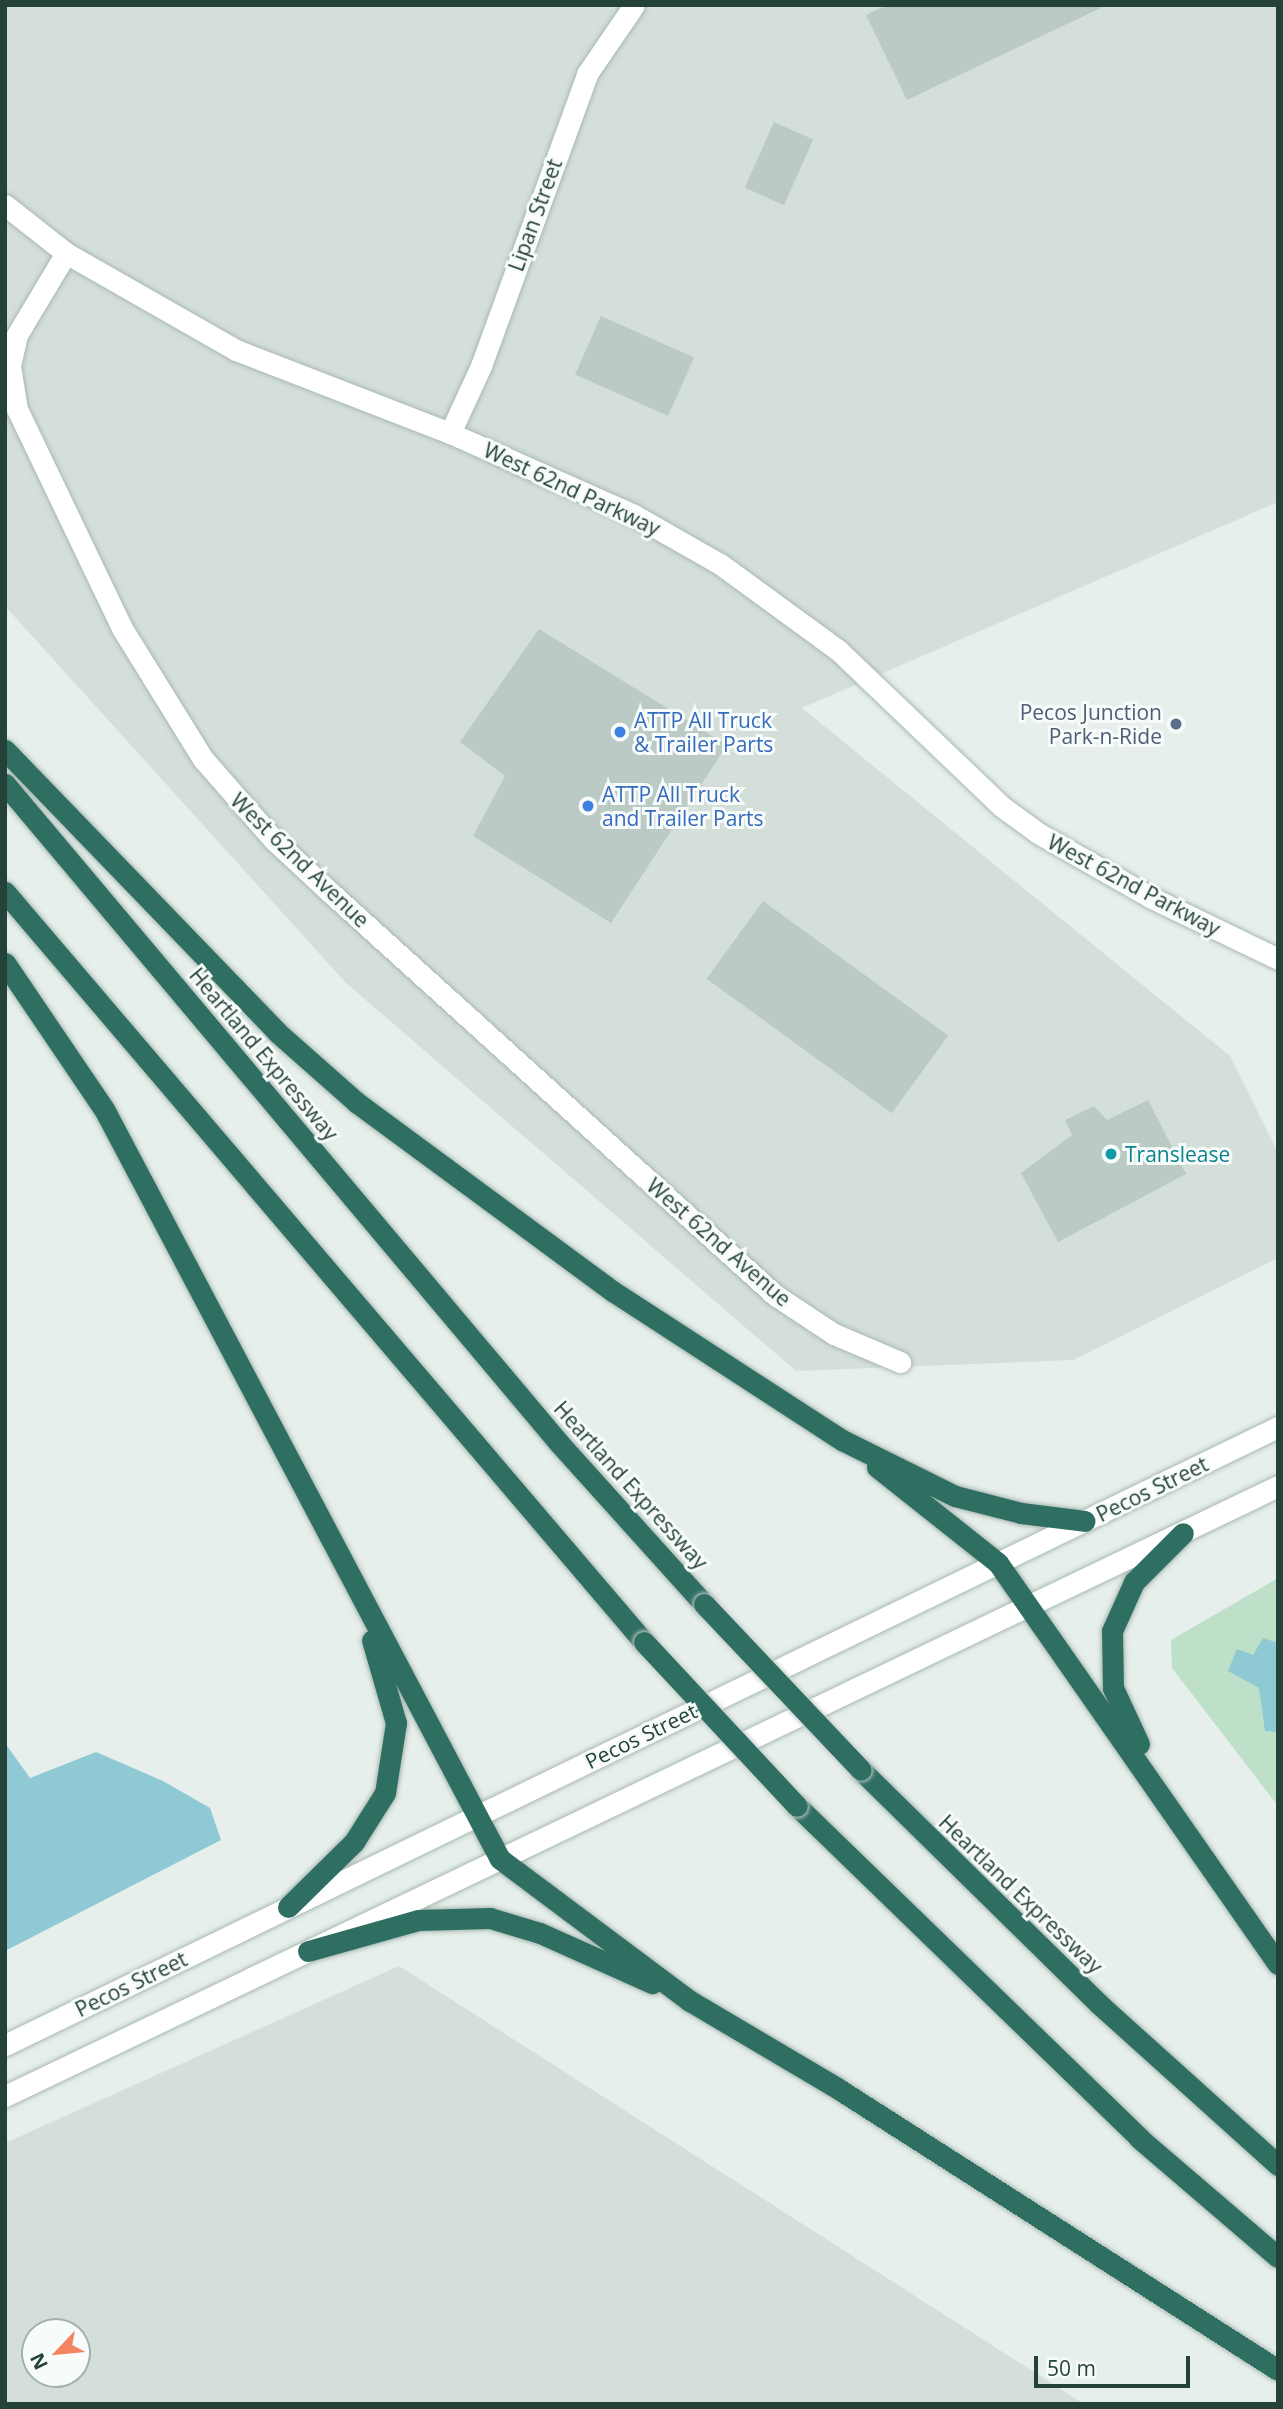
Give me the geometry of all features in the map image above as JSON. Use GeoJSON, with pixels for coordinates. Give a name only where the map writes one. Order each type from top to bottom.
{"type":"FeatureCollection","features":[{"type":"Feature","properties":{"kind":"highway"},"geometry":{"type":"LineString","coordinates":[[5,750],[226,986],[356,1102],[675,1336],[842,1440],[955,1496],[1021,1513],[1085,1521]]}},
{"type":"Feature","properties":{"kind":"highway","name":"Heartland Expressway"},"geometry":{"type":"LineString","coordinates":[[5,784],[559,1443],[704,1604],[861,1770],[1098,2004],[1278,2165]]}},
{"type":"Feature","properties":{"kind":"highway"},"geometry":{"type":"LineString","coordinates":[[5,892],[644,1642],[797,1806],[1079,2081],[1278,2257]]}},
{"type":"Feature","properties":{"kind":"highway"},"geometry":{"type":"LineString","coordinates":[[5,963],[104,1109],[349,1572],[474,1817],[500,1859],[690,2001],[837,2088],[1278,2370]]}},
{"type":"Feature","properties":{"kind":"highway"},"geometry":{"type":"LineString","coordinates":[[842,1440],[998,1563],[1031,1606],[1278,1964]]}},
{"type":"Feature","properties":{"kind":"highway"},"geometry":{"type":"LineString","coordinates":[[1163,1797],[1112,1688],[1108,1657],[1125,1595],[1183,1533]]}},
{"type":"Feature","properties":{"kind":"highway"},"geometry":{"type":"LineString","coordinates":[[288,1907],[373,1818],[393,1764],[396,1723],[390,1694],[349,1572]]}},
{"type":"Feature","properties":{"kind":"highway"},"geometry":{"type":"LineString","coordinates":[[308,1951],[418,1920],[489,1918],[540,1933],[690,2001]]}},
{"type":"Feature","properties":{"kind":"street","name":"Lipan Street"},"geometry":{"type":"LineString","coordinates":[[450,433],[481,366],[587,74],[634,5]]}},
{"type":"Feature","properties":{"kind":"street"},"geometry":{"type":"LineString","coordinates":[[5,205],[66,253]]}},
{"type":"Feature","properties":{"kind":"street","name":"West 62nd Parkway"},"geometry":{"type":"LineString","coordinates":[[66,253],[236,350],[450,433],[634,514],[720,564],[838,650],[976,782],[1038,833],[1150,897],[1278,959]]}},
{"type":"Feature","properties":{"kind":"street","name":"West 62nd Avenue"},"geometry":{"type":"LineString","coordinates":[[66,253],[17,335],[10,366],[17,409],[123,630],[203,759],[274,840],[775,1295],[834,1334],[900,1362]]}},
{"type":"Feature","properties":{"kind":"street","name":"Pecos Street"},"geometry":{"type":"LineString","coordinates":[[5,2045],[1278,1427]]}},
{"type":"Feature","properties":{"kind":"street"},"geometry":{"type":"LineString","coordinates":[[5,2096],[1278,1486]]}},
{"type":"Feature","properties":{"kind":"shaded area"},"geometry":{"type":"Polygon","coordinates":[[[5,5],[1276,5],[1278,502],[802,708],[1230,1056],[1278,1153],[1278,1258],[1073,1360],[796,1371],[346,983],[5,606],[5,5]]]}},
{"type":"Feature","properties":{"kind":"shaded area"},"geometry":{"type":"Polygon","coordinates":[[[399,1966],[1084,2404],[5,2404],[5,2143],[399,1966]]]}},
{"type":"Feature","properties":{"kind":"green space"},"geometry":{"type":"Polygon","coordinates":[[[1278,1578],[1278,1806],[1172,1668],[1171,1640],[1278,1578]]]}},
{"type":"Feature","properties":{"kind":"water"},"geometry":{"type":"Polygon","coordinates":[[[1263,1638],[1278,1643],[1278,1732],[1265,1731],[1259,1688],[1228,1671],[1237,1649],[1253,1655],[1263,1638]]]}},
{"type":"Feature","properties":{"kind":"water"},"geometry":{"type":"Polygon","coordinates":[[[5,1743],[30,1778],[96,1752],[163,1781],[210,1808],[221,1840],[5,1951],[5,1743]]]}},
{"type":"Feature","properties":{"kind":"building"},"geometry":{"type":"Polygon","coordinates":[[[887,5],[1107,5],[907,100],[866,15],[887,5]]]}},
{"type":"Feature","properties":{"kind":"building"},"geometry":{"type":"Polygon","coordinates":[[[774,122],[813,139],[784,205],[745,188],[774,122]]]}},
{"type":"Feature","properties":{"kind":"building"},"geometry":{"type":"Polygon","coordinates":[[[601,316],[694,357],[668,416],[575,374],[601,316]]]}},
{"type":"Feature","properties":{"kind":"building","name":"ATTP All Truck and Trailer Parts"},"geometry":{"type":"Polygon","coordinates":[[[539,629],[727,745],[611,923],[473,836],[505,776],[460,742],[539,629]]]}},
{"type":"Feature","properties":{"kind":"building"},"geometry":{"type":"Polygon","coordinates":[[[763,901],[948,1036],[892,1113],[707,979],[763,901]]]}},
{"type":"Feature","properties":{"kind":"building","name":"Translease"},"geometry":{"type":"Polygon","coordinates":[[[1148,1100],[1186,1174],[1058,1242],[1021,1173],[1072,1135],[1065,1120],[1094,1106],[1107,1120],[1148,1100]]]}},
{"type":"Feature","properties":{"kind":"place","name":"Pecos Junction Park-n-Ride"},"geometry":{"type":"Point","coordinates":[1176,724]}},
{"type":"Feature","properties":{"kind":"place","name":"ATTP All Truck & Trailer Parts"},"geometry":{"type":"Point","coordinates":[620,732]}},
{"type":"Feature","properties":{"kind":"place","name":"ATTP All Truck and Trailer Parts"},"geometry":{"type":"Point","coordinates":[588,806]}},
{"type":"Feature","properties":{"kind":"place","name":"Translease"},"geometry":{"type":"Point","coordinates":[1111,1154]}}]}
